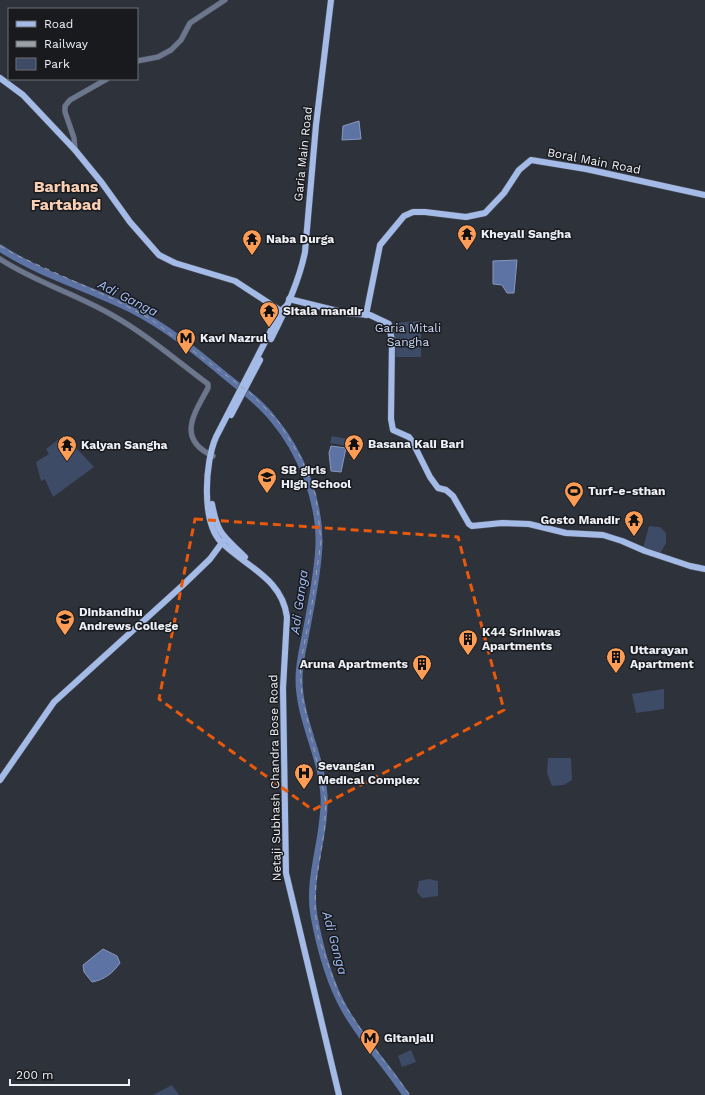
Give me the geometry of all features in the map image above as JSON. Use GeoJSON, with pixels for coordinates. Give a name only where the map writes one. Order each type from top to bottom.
{"type":"FeatureCollection","features":[{"type":"Feature","properties":{"kind":"main road","name":"Garia Main Road"},"geometry":{"type":"LineString","coordinates":[[223,541],[211,508],[211,455],[235,403],[284,310],[302,267],[305,252],[316,125],[331,0]]}},
{"type":"Feature","properties":{"kind":"main road"},"geometry":{"type":"LineString","coordinates":[[0,78],[22,95],[75,150],[102,183],[130,222],[154,250],[164,259],[225,277],[242,285],[284,310]]}},
{"type":"Feature","properties":{"kind":"main road","name":"Boral Main Road"},"geometry":{"type":"LineString","coordinates":[[366,314],[380,245],[404,216],[413,212],[466,217],[485,213],[504,193],[519,170],[531,160],[601,172],[705,195]]}},
{"type":"Feature","properties":{"kind":"main road"},"geometry":{"type":"LineString","coordinates":[[289,299],[346,313],[366,314],[387,322],[392,331],[391,419],[393,430],[412,441],[438,488],[446,490],[452,496],[466,521],[472,526],[502,523],[529,524],[566,533],[602,536],[622,541],[645,551],[690,566],[705,569]]}},
{"type":"Feature","properties":{"kind":"main road"},"geometry":{"type":"LineString","coordinates":[[0,780],[54,702],[183,585],[210,559],[223,541]]}},
{"type":"Feature","properties":{"kind":"main road","name":"Netaji Subhash Chandra Bose Road"},"geometry":{"type":"LineString","coordinates":[[223,541],[265,576],[286,604],[287,617],[282,711],[286,801],[286,873],[339,1095]]}},
{"type":"Feature","properties":{"kind":"street"},"geometry":{"type":"LineString","coordinates":[[138,61],[158,57],[171,50],[181,40],[190,23],[225,0]]}},
{"type":"Feature","properties":{"kind":"street"},"geometry":{"type":"LineString","coordinates":[[75,150],[74,138],[65,112],[66,106],[70,100],[105,80]]}},
{"type":"Feature","properties":{"kind":"street"},"geometry":{"type":"LineString","coordinates":[[0,259],[17,269],[64,290],[123,321],[208,384],[208,388],[190,426],[192,437],[200,448],[211,455]]}},
{"type":"Feature","properties":{"kind":"highlighted area"},"geometry":{"type":"Polygon","coordinates":[[[195,519],[458,537],[504,710],[313,810],[159,699],[195,519]]]}},
{"type":"Feature","properties":{"kind":"green space","name":"Garia Mitali Sangha"},"geometry":{"type":"Polygon","coordinates":[[[421,321],[421,357],[396,357],[394,323],[421,321]]]}},
{"type":"Feature","properties":{"kind":"green space"},"geometry":{"type":"Polygon","coordinates":[[[64,435],[94,467],[53,497],[45,479],[41,481],[36,462],[49,454],[46,449],[64,435]]]}},
{"type":"Feature","properties":{"kind":"green space"},"geometry":{"type":"Polygon","coordinates":[[[332,436],[347,439],[346,446],[330,443],[332,436]]]}},
{"type":"Feature","properties":{"kind":"green space"},"geometry":{"type":"Polygon","coordinates":[[[649,526],[660,527],[666,533],[666,543],[660,554],[643,548],[649,526]]]}},
{"type":"Feature","properties":{"kind":"green space"},"geometry":{"type":"Polygon","coordinates":[[[664,689],[664,709],[636,713],[632,694],[664,689]]]}},
{"type":"Feature","properties":{"kind":"green space"},"geometry":{"type":"Polygon","coordinates":[[[548,758],[571,758],[572,780],[564,785],[552,786],[547,773],[548,758]]]}},
{"type":"Feature","properties":{"kind":"green space"},"geometry":{"type":"Polygon","coordinates":[[[429,879],[438,881],[438,896],[422,898],[417,892],[419,881],[429,879]]]}},
{"type":"Feature","properties":{"kind":"green space"},"geometry":{"type":"Polygon","coordinates":[[[411,1050],[416,1062],[402,1067],[398,1056],[411,1050]]]}},
{"type":"Feature","properties":{"kind":"green space"},"geometry":{"type":"Polygon","coordinates":[[[172,1085],[179,1095],[153,1095],[172,1085]]]}},
{"type":"Feature","properties":{"kind":"water"},"geometry":{"type":"Polygon","coordinates":[[[359,121],[361,139],[342,140],[343,126],[359,121]]]}},
{"type":"Feature","properties":{"kind":"water"},"geometry":{"type":"Polygon","coordinates":[[[517,260],[514,293],[507,293],[502,285],[493,284],[493,261],[517,260]]]}},
{"type":"Feature","properties":{"kind":"water"},"geometry":{"type":"Polygon","coordinates":[[[331,446],[346,448],[341,472],[331,471],[329,453],[331,446]]]}},
{"type":"Feature","properties":{"kind":"water"},"geometry":{"type":"Polygon","coordinates":[[[103,949],[117,956],[120,963],[108,976],[92,982],[84,972],[83,965],[103,949]]]}},
{"type":"Feature","properties":{"kind":"waterway","name":"Adi Ganga"},"geometry":{"type":"LineString","coordinates":[[0,248],[48,274],[133,310],[168,331],[262,406],[283,432],[300,462],[307,478],[316,511],[319,544],[316,575],[299,672],[300,694],[303,709],[319,767],[324,796],[324,811],[313,886],[314,916],[326,964],[339,999],[359,1032],[406,1095]]}},
{"type":"Feature","properties":{"kind":"railway"},"geometry":{"type":"LineString","coordinates":[[0,246],[16,255],[111,298],[149,318],[250,393],[278,421],[301,458],[316,496],[321,541],[312,604],[300,666],[302,696],[326,802],[324,833],[316,881],[315,909],[318,936],[340,998],[365,1036],[410,1095]]}},
{"type":"Feature","properties":{"kind":"place","name":"Kheyali Sangha"},"geometry":{"type":"Point","coordinates":[467,251]}},
{"type":"Feature","properties":{"kind":"place","name":"Naba Durga"},"geometry":{"type":"Point","coordinates":[252,256]}},
{"type":"Feature","properties":{"kind":"place","name":"Sitala mandir"},"geometry":{"type":"Point","coordinates":[269,328]}},
{"type":"Feature","properties":{"kind":"place","name":"Kavi Nazrul"},"geometry":{"type":"Point","coordinates":[186,355]}},
{"type":"Feature","properties":{"kind":"place","name":"Basana Kali Bari"},"geometry":{"type":"Point","coordinates":[354,461]}},
{"type":"Feature","properties":{"kind":"place","name":"Kalyan Sangha"},"geometry":{"type":"Point","coordinates":[67,462]}},
{"type":"Feature","properties":{"kind":"place","name":"SB girls High School"},"geometry":{"type":"Point","coordinates":[267,494]}},
{"type":"Feature","properties":{"kind":"place","name":"Turf-e-sthan"},"geometry":{"type":"Point","coordinates":[574,508]}},
{"type":"Feature","properties":{"kind":"place","name":"Gosto Mandir"},"geometry":{"type":"Point","coordinates":[634,537]}},
{"type":"Feature","properties":{"kind":"place","name":"Dinbandhu Andrews College"},"geometry":{"type":"Point","coordinates":[65,636]}},
{"type":"Feature","properties":{"kind":"place","name":"K44 Sriniwas Apartments"},"geometry":{"type":"Point","coordinates":[468,656]}},
{"type":"Feature","properties":{"kind":"place","name":"Uttarayan Apartment"},"geometry":{"type":"Point","coordinates":[616,674]}},
{"type":"Feature","properties":{"kind":"place","name":"Aruna Apartments"},"geometry":{"type":"Point","coordinates":[422,681]}},
{"type":"Feature","properties":{"kind":"place","name":"Sevangan Medical Complex"},"geometry":{"type":"Point","coordinates":[304,790]}},
{"type":"Feature","properties":{"kind":"place","name":"Gitanjali"},"geometry":{"type":"Point","coordinates":[370,1055]}},
{"type":"Feature","properties":{"kind":"district","name":"Barhans Fartabad"},"geometry":{"type":"Point","coordinates":[66,195]}}]}
